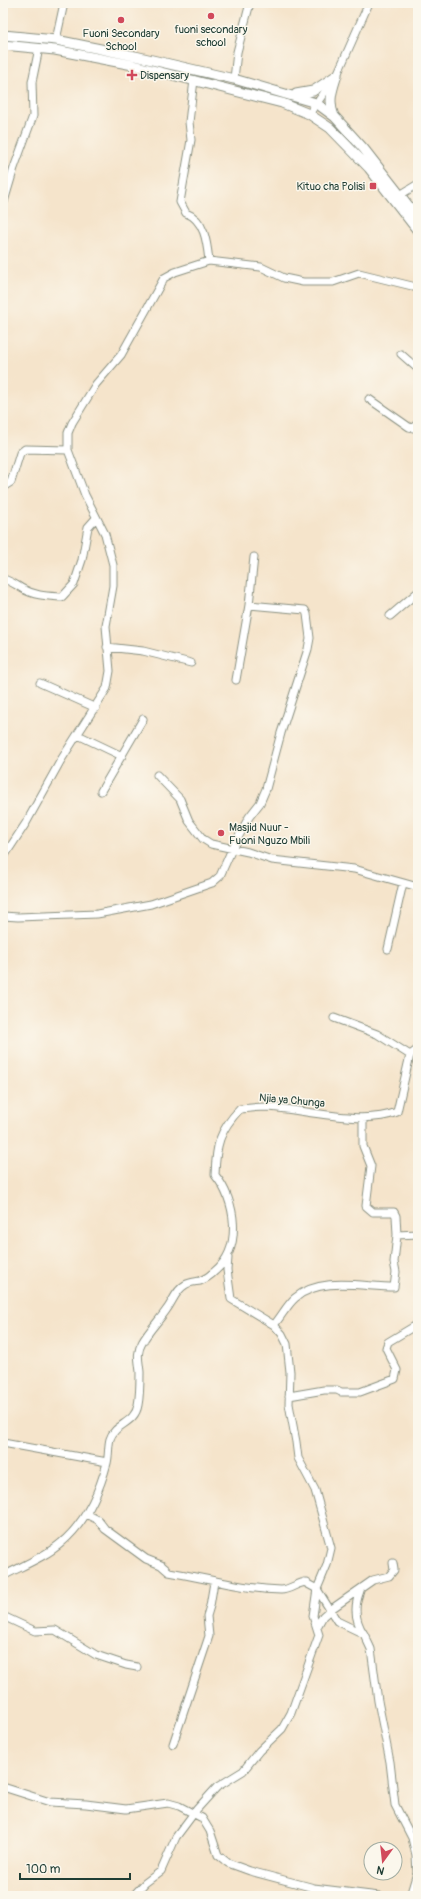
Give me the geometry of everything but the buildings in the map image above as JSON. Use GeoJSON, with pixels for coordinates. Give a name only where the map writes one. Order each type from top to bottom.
{"type":"FeatureCollection","features":[{"type":"Feature","properties":{"kind":"main road"},"geometry":{"type":"LineString","coordinates":[[3,35],[56,40],[135,56],[234,79],[316,103],[335,117],[364,149],[418,218]]}},
{"type":"Feature","properties":{"kind":"main road"},"geometry":{"type":"LineString","coordinates":[[3,45],[39,48],[133,65],[282,103],[309,114],[330,128],[368,168],[418,231]]}},
{"type":"Feature","properties":{"kind":"main road"},"geometry":{"type":"LineString","coordinates":[[285,93],[302,94],[314,91],[336,75]]}},
{"type":"Feature","properties":{"kind":"main road"},"geometry":{"type":"LineString","coordinates":[[335,117],[330,107],[331,92],[336,75]]}},
{"type":"Feature","properties":{"kind":"street"},"geometry":{"type":"LineString","coordinates":[[56,40],[64,3]]}},
{"type":"Feature","properties":{"kind":"street"},"geometry":{"type":"LineString","coordinates":[[234,79],[237,52],[250,3]]}},
{"type":"Feature","properties":{"kind":"street"},"geometry":{"type":"LineString","coordinates":[[309,114],[336,75],[369,3]]}},
{"type":"Feature","properties":{"kind":"street"},"geometry":{"type":"LineString","coordinates":[[3,205],[14,168],[33,116],[32,82],[39,48]]}},
{"type":"Feature","properties":{"kind":"street"},"geometry":{"type":"LineString","coordinates":[[194,80],[189,122],[191,140],[180,202],[186,213],[194,216],[206,238],[209,261]]}},
{"type":"Feature","properties":{"kind":"street"},"geometry":{"type":"LineString","coordinates":[[400,195],[418,184]]}},
{"type":"Feature","properties":{"kind":"street"},"geometry":{"type":"LineString","coordinates":[[3,858],[107,688],[110,671],[106,626],[113,586],[113,565],[105,534],[81,484],[68,450],[68,433],[72,423],[104,373],[121,355],[164,278],[175,272],[209,261],[261,267],[284,278],[302,282],[333,282],[359,273],[416,287],[418,285]]}},
{"type":"Feature","properties":{"kind":"street"},"geometry":{"type":"LineString","coordinates":[[401,354],[418,369]]}},
{"type":"Feature","properties":{"kind":"street"},"geometry":{"type":"LineString","coordinates":[[369,399],[408,427],[413,428],[418,424]]}},
{"type":"Feature","properties":{"kind":"street"},"geometry":{"type":"LineString","coordinates":[[3,487],[11,482],[20,453],[25,449],[68,450]]}},
{"type":"Feature","properties":{"kind":"street"},"geometry":{"type":"LineString","coordinates":[[3,579],[14,582],[23,589],[33,593],[62,597],[74,584],[82,560],[88,527],[96,518]]}},
{"type":"Feature","properties":{"kind":"street"},"geometry":{"type":"LineString","coordinates":[[236,680],[249,604],[254,557]]}},
{"type":"Feature","properties":{"kind":"street"},"geometry":{"type":"LineString","coordinates":[[390,616],[418,592]]}},
{"type":"Feature","properties":{"kind":"street"},"geometry":{"type":"LineString","coordinates":[[3,916],[18,918],[97,914],[151,904],[212,883],[220,876],[232,849],[250,817],[260,803],[266,789],[281,733],[298,682],[310,638],[307,614],[305,610],[249,604]]}},
{"type":"Feature","properties":{"kind":"street"},"geometry":{"type":"LineString","coordinates":[[108,647],[143,651],[191,663]]}},
{"type":"Feature","properties":{"kind":"street"},"geometry":{"type":"LineString","coordinates":[[40,684],[96,708]]}},
{"type":"Feature","properties":{"kind":"street"},"geometry":{"type":"LineString","coordinates":[[101,791],[144,719]]}},
{"type":"Feature","properties":{"kind":"street"},"geometry":{"type":"LineString","coordinates":[[78,735],[122,756]]}},
{"type":"Feature","properties":{"kind":"street"},"geometry":{"type":"LineString","coordinates":[[157,775],[180,799],[189,821],[203,840],[211,844],[282,862],[354,869],[418,887]]}},
{"type":"Feature","properties":{"kind":"street"},"geometry":{"type":"LineString","coordinates":[[388,949],[403,883]]}},
{"type":"Feature","properties":{"kind":"street"},"geometry":{"type":"LineString","coordinates":[[334,1018],[377,1034],[410,1055],[418,1049]]}},
{"type":"Feature","properties":{"kind":"street","name":"Njia ya Chunga"},"geometry":{"type":"LineString","coordinates":[[274,1325],[230,1299],[227,1270],[233,1232],[231,1204],[223,1184],[215,1175],[217,1144],[229,1120],[240,1109],[267,1107],[363,1118],[397,1112],[410,1055]]}},
{"type":"Feature","properties":{"kind":"street"},"geometry":{"type":"LineString","coordinates":[[133,1896],[145,1883],[161,1871],[176,1837],[193,1813],[217,1787],[243,1771],[263,1746],[282,1729],[291,1713],[318,1643],[319,1636],[313,1616],[319,1586],[331,1548],[315,1490],[298,1458],[289,1404],[290,1372],[287,1344],[282,1334],[274,1325],[294,1299],[305,1292],[325,1284],[394,1287],[396,1272],[394,1262],[396,1216],[394,1212],[373,1212],[366,1206],[371,1166],[363,1146],[363,1118]]}},
{"type":"Feature","properties":{"kind":"street"},"geometry":{"type":"LineString","coordinates":[[396,1235],[418,1234]]}},
{"type":"Feature","properties":{"kind":"street"},"geometry":{"type":"LineString","coordinates":[[3,1576],[41,1556],[61,1543],[86,1514],[95,1497],[107,1462],[110,1438],[118,1428],[132,1420],[138,1406],[140,1372],[137,1358],[141,1344],[148,1332],[167,1309],[177,1292],[186,1284],[209,1276],[228,1257]]}},
{"type":"Feature","properties":{"kind":"street"},"geometry":{"type":"LineString","coordinates":[[289,1396],[324,1390],[360,1392],[395,1379],[397,1370],[386,1348],[388,1342],[418,1324]]}},
{"type":"Feature","properties":{"kind":"street"},"geometry":{"type":"LineString","coordinates":[[3,1443],[107,1462]]}},
{"type":"Feature","properties":{"kind":"street"},"geometry":{"type":"LineString","coordinates":[[86,1514],[98,1520],[106,1529],[146,1559],[161,1565],[169,1572],[235,1586],[283,1590],[304,1582],[319,1586]]}},
{"type":"Feature","properties":{"kind":"street"},"geometry":{"type":"LineString","coordinates":[[317,1627],[323,1616],[330,1610],[373,1580],[389,1576],[394,1570],[393,1563]]}},
{"type":"Feature","properties":{"kind":"street"},"geometry":{"type":"LineString","coordinates":[[174,1744],[209,1636],[207,1616],[214,1582]]}},
{"type":"Feature","properties":{"kind":"street"},"geometry":{"type":"LineString","coordinates":[[319,1586],[336,1621],[364,1634]]}},
{"type":"Feature","properties":{"kind":"street"},"geometry":{"type":"LineString","coordinates":[[360,1590],[356,1601],[356,1613],[359,1627],[371,1649],[378,1701],[390,1762],[396,1805],[416,1848],[418,1873],[410,1896]]}},
{"type":"Feature","properties":{"kind":"street"},"geometry":{"type":"LineString","coordinates":[[3,1616],[36,1631],[55,1630],[96,1655],[137,1667]]}},
{"type":"Feature","properties":{"kind":"street"},"geometry":{"type":"LineString","coordinates":[[3,1787],[50,1802],[86,1804],[126,1810],[168,1804],[202,1818],[207,1825],[218,1855],[228,1863],[250,1871],[314,1888],[379,1896]]}},
{"type":"Feature","properties":{"kind":"place","name":"fuoni secondary school"},"geometry":{"type":"Point","coordinates":[211,16]}},
{"type":"Feature","properties":{"kind":"place","name":"Fuoni Secondary School"},"geometry":{"type":"Point","coordinates":[121,20]}},
{"type":"Feature","properties":{"kind":"place","name":"Dispensary"},"geometry":{"type":"Point","coordinates":[132,75]}},
{"type":"Feature","properties":{"kind":"place","name":"Kituo cha Polisi"},"geometry":{"type":"Point","coordinates":[373,186]}},
{"type":"Feature","properties":{"kind":"place","name":"Masjid Nuur - Fuoni Nguzo Mbili"},"geometry":{"type":"Point","coordinates":[221,833]}}]}
